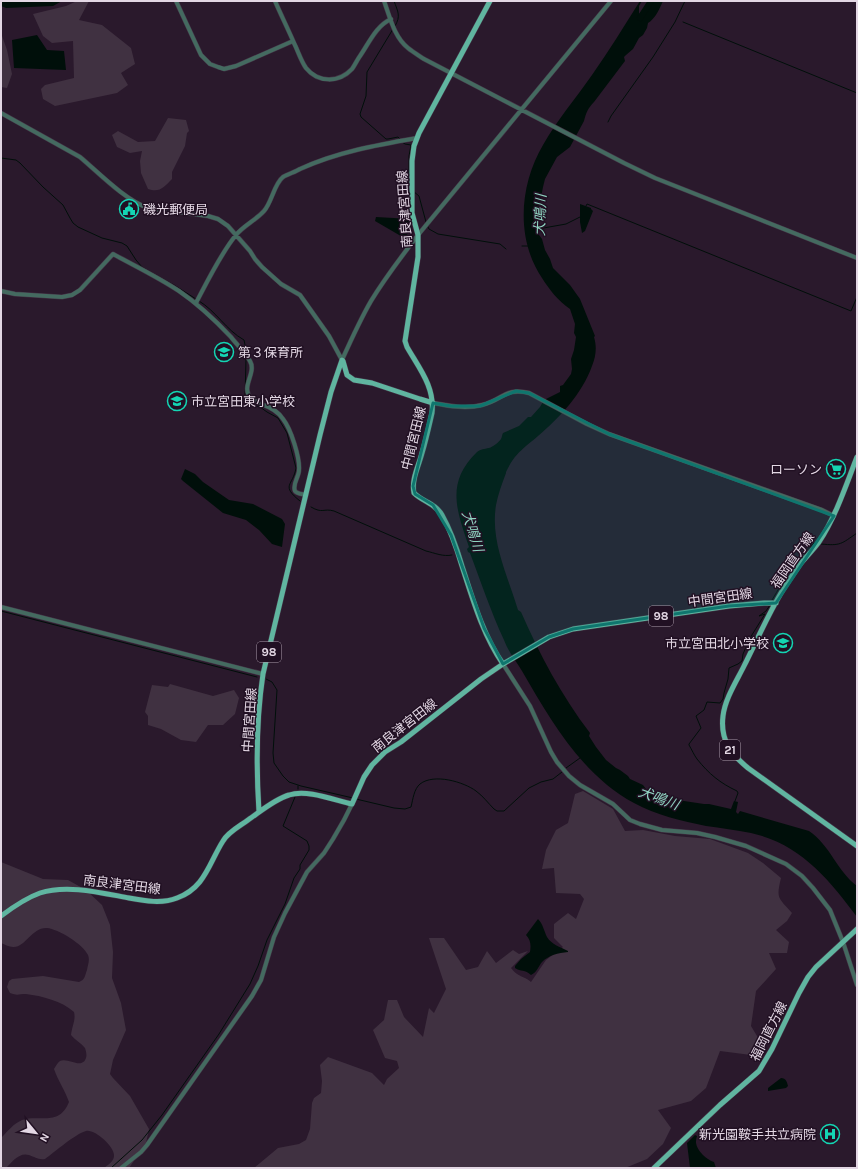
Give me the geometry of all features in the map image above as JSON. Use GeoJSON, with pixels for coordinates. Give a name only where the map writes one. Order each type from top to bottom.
{"type":"FeatureCollection","features":[{"type":"Feature","properties":{"kind":"main road","name":"南良津宮田線"},"geometry":{"type":"LineString","coordinates":[[433,402],[429,385],[405,341],[418,257],[418,235],[412,213],[412,160],[417,138],[490,1]]}},
{"type":"Feature","properties":{"kind":"main road","name":"中間宮田線"},"geometry":{"type":"LineString","coordinates":[[342,360],[348,375],[354,380],[372,383],[433,402],[423,452],[413,486],[414,493],[433,505],[442,516],[457,549],[484,628],[494,652],[505,664],[547,638],[574,629],[729,606],[776,603]]}},
{"type":"Feature","properties":{"kind":"main road","name":"中間宮田線"},"geometry":{"type":"LineString","coordinates":[[259,812],[257,739],[263,674],[331,392],[342,360]]}},
{"type":"Feature","properties":{"kind":"main road","name":"福岡直方線"},"geometry":{"type":"LineString","coordinates":[[857,457],[834,516],[818,542],[781,593],[738,678],[724,709],[723,730],[730,751],[737,760],[857,846]]}},
{"type":"Feature","properties":{"kind":"main road","name":"南良津宮田線"},"geometry":{"type":"LineString","coordinates":[[1,916],[23,900],[39,893],[51,890],[66,889],[97,892],[145,901],[163,902],[177,898],[191,891],[199,884],[223,840],[259,812],[284,797],[297,793],[306,793],[352,804],[364,777],[378,758],[401,742],[480,679],[505,664]]}},
{"type":"Feature","properties":{"kind":"main road","name":"福岡直方線"},"geometry":{"type":"LineString","coordinates":[[654,1168],[720,1105],[759,1071],[772,1049],[803,984],[816,967],[857,929]]}},
{"type":"Feature","properties":{"kind":"street"},"geometry":{"type":"LineString","coordinates":[[176,1],[201,55],[210,64],[218,67],[224,68],[236,66],[293,41]]}},
{"type":"Feature","properties":{"kind":"street"},"geometry":{"type":"LineString","coordinates":[[275,1],[306,68],[315,76],[328,80],[344,75],[352,69],[378,28],[391,19]]}},
{"type":"Feature","properties":{"kind":"street"},"geometry":{"type":"LineString","coordinates":[[384,1],[397,35],[407,48],[424,59],[655,178],[857,258]]}},
{"type":"Feature","properties":{"kind":"street"},"geometry":{"type":"LineString","coordinates":[[342,360],[370,302],[392,269],[418,235],[612,1]]}},
{"type":"Feature","properties":{"kind":"street"},"geometry":{"type":"LineString","coordinates":[[1,113],[76,154],[128,198],[148,208],[208,216],[224,222],[233,230],[262,266],[281,284],[300,296],[329,336],[342,360]]}},
{"type":"Feature","properties":{"kind":"street"},"geometry":{"type":"LineString","coordinates":[[197,302],[223,254],[236,234],[265,210],[279,182],[283,178],[335,155],[417,138]]}},
{"type":"Feature","properties":{"kind":"street"},"geometry":{"type":"LineString","coordinates":[[1,292],[62,297],[72,295],[80,290],[113,254],[197,302],[226,332],[249,360],[252,368],[248,385],[249,396],[255,401],[276,411],[288,425],[299,463],[299,473],[294,485],[295,490],[298,493],[306,495]]}},
{"type":"Feature","properties":{"kind":"street"},"geometry":{"type":"LineString","coordinates":[[433,402],[451,406],[472,407],[488,404],[512,392],[520,391],[530,394],[609,434],[822,510],[834,516]]}},
{"type":"Feature","properties":{"kind":"street"},"geometry":{"type":"LineString","coordinates":[[1,607],[263,674]]}},
{"type":"Feature","properties":{"kind":"street"},"geometry":{"type":"LineString","coordinates":[[505,664],[538,721],[543,736],[557,762],[569,776],[580,785],[613,804],[630,820],[662,830],[697,833],[746,846],[786,864],[806,880],[830,910],[843,942],[857,985]]}},
{"type":"Feature","properties":{"kind":"street"},"geometry":{"type":"LineString","coordinates":[[121,1168],[141,1152],[147,1145],[252,996],[261,980],[278,927],[288,906],[307,872],[324,853],[333,839],[352,804]]}},
{"type":"Feature","properties":{"kind":"highlighted area"},"geometry":{"type":"Polygon","coordinates":[[[516,391],[529,393],[609,434],[834,516],[776,603],[729,606],[573,629],[549,637],[503,664],[484,628],[451,535],[433,505],[415,494],[413,486],[433,403],[451,406],[480,406],[516,391]]]}},
{"type":"Feature","properties":{"kind":"shaded area"},"geometry":{"type":"Polygon","coordinates":[[[77,1],[89,1],[79,20],[102,25],[131,48],[135,64],[121,73],[128,85],[117,93],[55,106],[43,99],[41,89],[45,85],[74,78],[73,41],[52,43],[43,36],[33,14],[66,6],[77,1]]]}},
{"type":"Feature","properties":{"kind":"shaded area"},"geometry":{"type":"Polygon","coordinates":[[[1,33],[7,50],[12,74],[7,88],[1,87],[1,33]]]}},
{"type":"Feature","properties":{"kind":"shaded area"},"geometry":{"type":"Polygon","coordinates":[[[168,118],[186,120],[189,131],[187,133],[185,146],[172,172],[172,179],[159,190],[148,189],[141,173],[140,161],[142,151],[130,153],[117,147],[112,135],[118,131],[138,142],[155,141],[168,118]]]}},
{"type":"Feature","properties":{"kind":"shaded area"},"geometry":{"type":"Polygon","coordinates":[[[170,684],[213,696],[234,690],[239,698],[235,714],[223,725],[208,725],[196,742],[181,740],[161,729],[148,725],[148,716],[145,712],[152,685],[168,687],[170,684]]]}},
{"type":"Feature","properties":{"kind":"shaded area"},"geometry":{"type":"Polygon","coordinates":[[[583,791],[613,809],[625,831],[643,830],[675,836],[710,839],[748,853],[781,878],[779,897],[792,913],[787,921],[776,930],[789,942],[787,953],[769,953],[776,969],[756,991],[751,1026],[760,1041],[751,1055],[720,1051],[706,1088],[691,1101],[658,1110],[671,1128],[663,1144],[647,1159],[625,1168],[254,1168],[278,1148],[299,1144],[306,1140],[310,1129],[312,1103],[314,1098],[321,1093],[322,1081],[320,1065],[328,1057],[372,1073],[384,1085],[387,1079],[399,1068],[397,1061],[385,1058],[373,1030],[384,1020],[388,1000],[397,1000],[404,1017],[423,1037],[429,1008],[434,1013],[446,989],[429,938],[444,938],[466,970],[478,967],[487,951],[496,963],[513,950],[519,954],[528,951],[511,968],[516,973],[531,982],[546,960],[563,947],[554,938],[554,924],[568,913],[576,919],[584,899],[580,894],[556,893],[554,868],[542,869],[546,850],[556,830],[568,823],[575,794],[583,791]]]}},
{"type":"Feature","properties":{"kind":"shaded area"},"geometry":{"type":"Polygon","coordinates":[[[1,862],[43,879],[68,880],[86,890],[102,905],[110,925],[113,952],[112,978],[121,1003],[126,1030],[113,1060],[110,1074],[130,1096],[149,1129],[146,1143],[129,1168],[104,1168],[113,1160],[113,1152],[104,1139],[90,1131],[86,1131],[71,1139],[45,1159],[38,1159],[25,1154],[16,1158],[6,1168],[1,1168],[1,1138],[11,1128],[22,1120],[54,1117],[60,1115],[65,1110],[69,1102],[54,1069],[57,1064],[63,1060],[81,1063],[86,1058],[85,1048],[71,1035],[74,1012],[58,1002],[39,996],[26,994],[16,995],[10,993],[7,987],[9,981],[12,979],[43,976],[79,982],[84,977],[89,959],[85,951],[76,942],[57,931],[47,928],[37,931],[17,946],[11,947],[1,943],[1,862]]]}},
{"type":"Feature","properties":{"kind":"water"},"geometry":{"type":"Polygon","coordinates":[[[1,1],[62,1],[53,6],[6,8],[1,6],[1,1]]]}},
{"type":"Feature","properties":{"kind":"water"},"geometry":{"type":"Polygon","coordinates":[[[640,1],[642,1],[639,6],[639,14],[648,10],[653,2],[663,1],[655,16],[648,23],[643,35],[639,38],[633,49],[624,57],[625,61],[586,113],[584,121],[570,147],[557,157],[545,179],[543,187],[537,219],[539,235],[553,268],[570,285],[580,299],[595,336],[596,348],[588,376],[570,404],[516,456],[506,472],[496,505],[495,519],[501,559],[518,610],[521,612],[560,689],[579,719],[590,733],[589,736],[596,747],[606,760],[630,779],[643,785],[646,789],[663,796],[731,809],[734,801],[738,802],[736,812],[738,814],[740,811],[809,831],[823,843],[844,873],[857,886],[857,917],[824,876],[812,864],[784,845],[751,833],[706,826],[678,820],[660,814],[634,803],[615,791],[599,778],[583,762],[556,727],[510,652],[495,619],[470,553],[467,549],[469,547],[456,498],[457,486],[467,464],[478,451],[491,447],[497,443],[501,439],[503,433],[519,426],[528,417],[531,417],[544,400],[560,392],[560,386],[563,385],[571,374],[572,369],[571,359],[576,337],[574,333],[575,324],[570,309],[551,291],[533,262],[524,229],[525,194],[529,177],[535,160],[548,136],[586,84],[640,1]]]}},
{"type":"Feature","properties":{"kind":"water"},"geometry":{"type":"Polygon","coordinates":[[[37,35],[47,50],[64,51],[66,70],[14,68],[12,40],[37,35]]]}},
{"type":"Feature","properties":{"kind":"water"},"geometry":{"type":"Polygon","coordinates":[[[580,204],[591,208],[593,211],[585,231],[582,233],[580,222],[580,204]]]}},
{"type":"Feature","properties":{"kind":"water"},"geometry":{"type":"Polygon","coordinates":[[[376,217],[411,219],[409,229],[405,228],[404,231],[408,232],[406,239],[375,221],[376,217]]]}},
{"type":"Feature","properties":{"kind":"water"},"geometry":{"type":"Polygon","coordinates":[[[185,469],[195,474],[203,482],[229,500],[253,504],[282,519],[285,524],[282,547],[272,544],[259,530],[246,520],[223,513],[183,481],[181,479],[185,469]]]}},
{"type":"Feature","properties":{"kind":"water"},"geometry":{"type":"Polygon","coordinates":[[[538,919],[547,937],[553,943],[568,952],[551,956],[542,962],[536,971],[531,975],[515,968],[515,966],[530,952],[530,943],[526,935],[538,919]]]}},
{"type":"Feature","properties":{"kind":"water"},"geometry":{"type":"Polygon","coordinates":[[[781,1078],[785,1079],[787,1082],[788,1086],[786,1088],[768,1091],[768,1088],[781,1078]]]}},
{"type":"Feature","properties":{"kind":"water"},"geometry":{"type":"Polygon","coordinates":[[[695,1135],[697,1136],[696,1143],[698,1149],[705,1157],[714,1162],[716,1168],[690,1168],[687,1143],[695,1135]]]}},
{"type":"Feature","properties":{"kind":"waterway"},"geometry":{"type":"LineString","coordinates":[[394,1],[398,11],[397,23],[395,26]]}},
{"type":"Feature","properties":{"kind":"waterway","name":"犬鳴川"},"geometry":{"type":"LineString","coordinates":[[640,18],[651,1]]}},
{"type":"Feature","properties":{"kind":"waterway"},"geometry":{"type":"LineString","coordinates":[[608,122],[653,57],[675,22],[685,1]]}},
{"type":"Feature","properties":{"kind":"waterway"},"geometry":{"type":"LineString","coordinates":[[683,22],[857,93]]}},
{"type":"Feature","properties":{"kind":"waterway"},"geometry":{"type":"LineString","coordinates":[[393,29],[367,72],[366,96],[360,114],[361,117],[386,139],[398,137],[400,139]]}},
{"type":"Feature","properties":{"kind":"waterway"},"geometry":{"type":"LineString","coordinates":[[402,142],[411,145],[409,156],[409,188]]}},
{"type":"Feature","properties":{"kind":"waterway"},"geometry":{"type":"LineString","coordinates":[[1,158],[16,160],[20,163],[63,205],[73,223],[78,227],[102,238],[122,243],[127,246],[142,267],[196,299]]}},
{"type":"Feature","properties":{"kind":"waterway"},"geometry":{"type":"LineString","coordinates":[[413,191],[419,196],[426,222]]}},
{"type":"Feature","properties":{"kind":"waterway"},"geometry":{"type":"LineString","coordinates":[[586,206],[587,204],[851,311],[857,297]]}},
{"type":"Feature","properties":{"kind":"waterway"},"geometry":{"type":"LineString","coordinates":[[538,229],[566,224],[580,217]]}},
{"type":"Feature","properties":{"kind":"waterway"},"geometry":{"type":"LineString","coordinates":[[427,225],[429,229],[438,234],[500,244],[506,249]]}},
{"type":"Feature","properties":{"kind":"waterway"},"geometry":{"type":"LineString","coordinates":[[522,246],[528,246]]}},
{"type":"Feature","properties":{"kind":"waterway"},"geometry":{"type":"LineString","coordinates":[[199,301],[244,340],[247,354]]}},
{"type":"Feature","properties":{"kind":"waterway"},"geometry":{"type":"LineString","coordinates":[[246,359],[245,399],[250,404],[260,407],[278,418],[287,433],[296,468],[289,488],[294,496],[300,501]]}},
{"type":"Feature","properties":{"kind":"waterway"},"geometry":{"type":"LineString","coordinates":[[311,507],[321,511],[334,511],[426,551],[442,555],[452,555]]}},
{"type":"Feature","properties":{"kind":"waterway"},"geometry":{"type":"LineString","coordinates":[[821,544],[837,544],[847,540],[857,533]]}},
{"type":"Feature","properties":{"kind":"waterway"},"geometry":{"type":"LineString","coordinates":[[772,600],[796,562],[814,543],[816,543]]}},
{"type":"Feature","properties":{"kind":"waterway"},"geometry":{"type":"LineString","coordinates":[[735,801],[738,793],[737,791],[715,778],[696,757],[689,744],[701,728],[696,716],[704,710],[707,702],[720,703],[723,699],[729,668],[742,661],[743,654],[750,638],[765,614],[759,616],[766,611],[770,605]]}},
{"type":"Feature","properties":{"kind":"waterway"},"geometry":{"type":"LineString","coordinates":[[1,611],[257,677]]}},
{"type":"Feature","properties":{"kind":"waterway"},"geometry":{"type":"LineString","coordinates":[[266,679],[272,682],[277,690],[273,753],[274,763],[283,776],[289,782],[301,786],[353,798]]}},
{"type":"Feature","properties":{"kind":"waterway"},"geometry":{"type":"LineString","coordinates":[[566,768],[580,758]]}},
{"type":"Feature","properties":{"kind":"waterway"},"geometry":{"type":"LineString","coordinates":[[356,799],[394,808],[405,809],[411,807],[415,791],[420,784],[433,779],[441,779],[457,782],[471,788],[481,795],[494,809],[497,811],[504,811],[529,788],[541,782],[553,779],[562,772]]}},
{"type":"Feature","properties":{"kind":"waterway"},"geometry":{"type":"LineString","coordinates":[[111,1168],[142,1140],[162,1115],[219,1034],[250,984],[267,940],[285,904],[294,878],[309,850],[307,841],[283,826],[295,797]]}},
{"type":"Feature","properties":{"kind":"place","name":"磯光郵便局"},"geometry":{"type":"Point","coordinates":[129,209]}},
{"type":"Feature","properties":{"kind":"place","name":"第３保育所"},"geometry":{"type":"Point","coordinates":[224,352]}},
{"type":"Feature","properties":{"kind":"place","name":"市立宮田東小学校"},"geometry":{"type":"Point","coordinates":[177,401]}},
{"type":"Feature","properties":{"kind":"place","name":"ローソン"},"geometry":{"type":"Point","coordinates":[836,469]}},
{"type":"Feature","properties":{"kind":"place","name":"市立宮田北小学校"},"geometry":{"type":"Point","coordinates":[783,643]}},
{"type":"Feature","properties":{"kind":"place","name":"新光園鞍手共立病院"},"geometry":{"type":"Point","coordinates":[830,1134]}}]}
